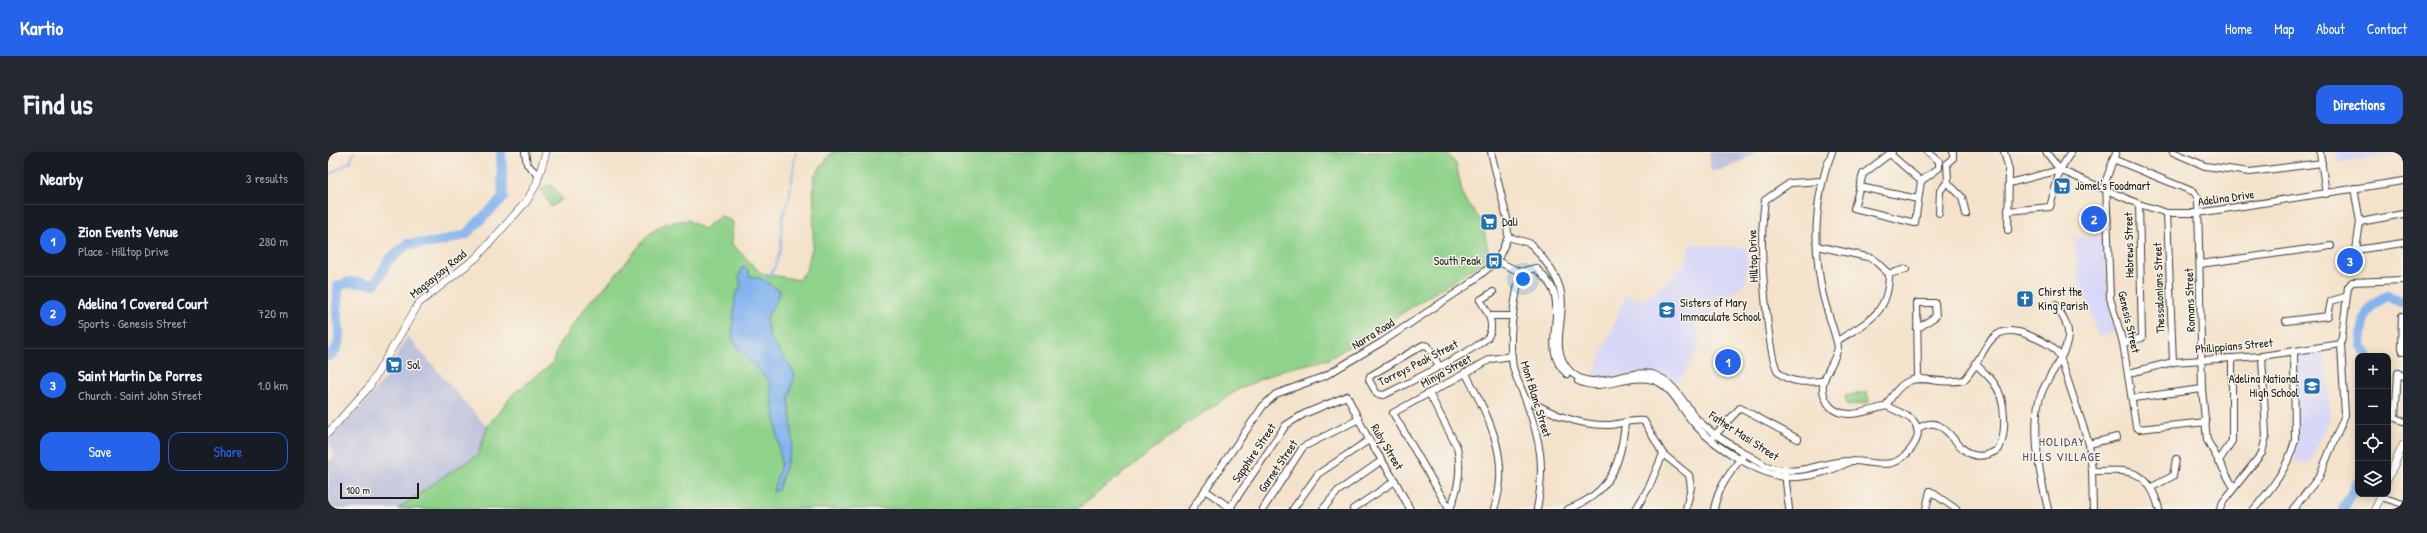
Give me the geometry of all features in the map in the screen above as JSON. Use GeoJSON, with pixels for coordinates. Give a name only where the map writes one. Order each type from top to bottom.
{"type":"FeatureCollection","features":[{"type":"Feature","properties":{"kind":"main road","name":"Magsaysay Road"},"geometry":{"type":"LineString","coordinates":[[328,433],[369,387],[417,306],[425,296],[477,257],[490,245],[526,202],[539,176],[546,152]]}},
{"type":"Feature","properties":{"kind":"main road"},"geometry":{"type":"LineString","coordinates":[[2391,473],[2401,456],[2403,445]]}},
{"type":"Feature","properties":{"kind":"main road"},"geometry":{"type":"LineString","coordinates":[[2375,509],[2381,497]]}},
{"type":"Feature","properties":{"kind":"street"},"geometry":{"type":"LineString","coordinates":[[526,152],[527,164],[539,176]]}},
{"type":"Feature","properties":{"kind":"street","name":"Narra Road"},"geometry":{"type":"LineString","coordinates":[[1192,509],[1263,406],[1276,394],[1325,376],[1382,342],[1468,285],[1497,261],[1508,236],[1507,219],[1491,152]]}},
{"type":"Feature","properties":{"kind":"street"},"geometry":{"type":"LineString","coordinates":[[1832,152],[1822,181],[1819,197],[1817,246],[1822,292],[1837,341],[1837,355],[1823,381],[1823,392],[1829,405],[1842,414],[1858,413],[1886,406],[1910,419],[1917,429],[1927,424],[1940,426],[1963,449],[1977,458],[1984,457],[1999,449],[2003,436],[2000,395],[1995,384],[1975,363]]}},
{"type":"Feature","properties":{"kind":"street"},"geometry":{"type":"LineString","coordinates":[[1921,181],[1891,153],[1863,174],[1854,208],[1915,223],[1921,181],[1939,168],[1938,162],[1928,152]]}},
{"type":"Feature","properties":{"kind":"street"},"geometry":{"type":"LineString","coordinates":[[1938,213],[1940,191],[1947,182],[1947,164],[1953,158],[1953,152]]}},
{"type":"Feature","properties":{"kind":"street"},"geometry":{"type":"LineString","coordinates":[[2004,152],[2009,170],[2008,230]]}},
{"type":"Feature","properties":{"kind":"street"},"geometry":{"type":"LineString","coordinates":[[2046,152],[2060,170]]}},
{"type":"Feature","properties":{"kind":"street"},"geometry":{"type":"LineString","coordinates":[[2008,211],[2050,207],[2060,170],[2071,152]]}},
{"type":"Feature","properties":{"kind":"street","name":"Genesis Street"},"geometry":{"type":"LineString","coordinates":[[2116,152],[2106,180],[2110,298],[2123,343],[2133,398],[2136,427],[2139,430],[2206,422]]}},
{"type":"Feature","properties":{"kind":"street"},"geometry":{"type":"LineString","coordinates":[[2173,152],[2205,166],[2250,172],[2322,163]]}},
{"type":"Feature","properties":{"kind":"street"},"geometry":{"type":"LineString","coordinates":[[2320,152],[2326,194]]}},
{"type":"Feature","properties":{"kind":"street","name":"Romans Street"},"geometry":{"type":"LineString","coordinates":[[2113,159],[2194,192],[2198,198],[2203,360],[2202,389],[2207,440],[2234,488]]}},
{"type":"Feature","properties":{"kind":"street"},"geometry":{"type":"LineString","coordinates":[[2009,183],[2060,170]]}},
{"type":"Feature","properties":{"kind":"street","name":"Adelina Drive"},"geometry":{"type":"LineString","coordinates":[[2060,170],[2139,204],[2167,213],[2198,213],[2403,181]]}},
{"type":"Feature","properties":{"kind":"street","name":"Hilltop Drive"},"geometry":{"type":"LineString","coordinates":[[1822,181],[1790,183],[1765,200],[1762,242],[1768,318],[1775,366],[1779,373],[1791,380],[1823,381]]}},
{"type":"Feature","properties":{"kind":"street"},"geometry":{"type":"LineString","coordinates":[[1947,182],[1962,197],[1966,214]]}},
{"type":"Feature","properties":{"kind":"street"},"geometry":{"type":"LineString","coordinates":[[1860,187],[1918,199]]}},
{"type":"Feature","properties":{"kind":"street"},"geometry":{"type":"LineString","coordinates":[[2354,188],[2360,222],[2356,250],[2403,243]]}},
{"type":"Feature","properties":{"kind":"street","name":"Hebrews Street"},"geometry":{"type":"LineString","coordinates":[[2123,343],[2142,338],[2139,204]]}},
{"type":"Feature","properties":{"kind":"street","name":"Thessalonians Street"},"geometry":{"type":"LineString","coordinates":[[2167,213],[2173,362]]}},
{"type":"Feature","properties":{"kind":"street"},"geometry":{"type":"LineString","coordinates":[[2360,222],[2403,214]]}},
{"type":"Feature","properties":{"kind":"street","name":"Father Masi Street"},"geometry":{"type":"LineString","coordinates":[[1508,236],[1529,243],[1557,280],[1560,288],[1561,303],[1559,348],[1562,361],[1568,370],[1575,375],[1591,381],[1644,373],[1661,378],[1674,389],[1696,418],[1716,434],[1766,466],[1784,474]]}},
{"type":"Feature","properties":{"kind":"street"},"geometry":{"type":"LineString","coordinates":[[1817,246],[1872,258],[1889,274],[1889,290],[1880,311],[1837,341]]}},
{"type":"Feature","properties":{"kind":"street"},"geometry":{"type":"LineString","coordinates":[[2200,264],[2331,246]]}},
{"type":"Feature","properties":{"kind":"street"},"geometry":{"type":"LineString","coordinates":[[1497,261],[1520,272],[1536,268],[1538,253]]}},
{"type":"Feature","properties":{"kind":"street","name":"Father Masi Street"},"geometry":{"type":"LineString","coordinates":[[1536,268],[1555,294],[1555,354],[1565,372],[1572,378],[1590,386],[1638,380],[1652,380],[1661,384],[1679,403],[1692,422],[1711,439],[1740,459],[1765,472],[1784,474],[1798,472],[1840,461],[1853,460],[1886,464],[1901,460],[1908,455],[1913,446],[1917,429]]}},
{"type":"Feature","properties":{"kind":"street"},"geometry":{"type":"LineString","coordinates":[[1889,274],[1906,269]]}},
{"type":"Feature","properties":{"kind":"street","name":"Mont Blanc Street"},"geometry":{"type":"LineString","coordinates":[[1520,272],[1513,316],[1512,356],[1516,377],[1526,399],[1537,432],[1543,466],[1537,509]]}},
{"type":"Feature","properties":{"kind":"street"},"geometry":{"type":"LineString","coordinates":[[2293,509],[2319,477],[2345,415],[2341,344],[2345,297],[2348,287],[2352,282],[2403,280]]}},
{"type":"Feature","properties":{"kind":"street"},"geometry":{"type":"LineString","coordinates":[[1493,292],[1480,300],[1491,316],[1513,316]]}},
{"type":"Feature","properties":{"kind":"street"},"geometry":{"type":"LineString","coordinates":[[2286,321],[2328,316],[2330,301],[2345,297]]}},
{"type":"Feature","properties":{"kind":"street"},"geometry":{"type":"LineString","coordinates":[[1917,329],[1936,316],[1935,303],[1917,303],[1917,329],[1918,378]]}},
{"type":"Feature","properties":{"kind":"street"},"geometry":{"type":"LineString","coordinates":[[2048,509],[2039,472],[2037,411],[2041,390],[2060,357],[2068,336],[2064,319],[2055,305]]}},
{"type":"Feature","properties":{"kind":"street","name":"Torreys Peak Street"},"geometry":{"type":"LineString","coordinates":[[1439,366],[1428,346],[1424,345],[1370,376],[1369,380],[1380,396],[1439,366],[1486,339],[1490,331],[1491,316]]}},
{"type":"Feature","properties":{"kind":"street"},"geometry":{"type":"LineString","coordinates":[[2402,316],[2401,345],[2403,352]]}},
{"type":"Feature","properties":{"kind":"street"},"geometry":{"type":"LineString","coordinates":[[1886,406],[1893,393],[1905,382],[1918,378],[1942,382],[1964,380],[1985,345],[1992,338],[2002,332],[2011,330],[2021,332],[2050,345],[2060,357],[2089,444],[2092,471],[2093,509]]}},
{"type":"Feature","properties":{"kind":"street","name":"Philippians Street"},"geometry":{"type":"LineString","coordinates":[[2129,373],[2173,362],[2262,356],[2341,344]]}},
{"type":"Feature","properties":{"kind":"street"},"geometry":{"type":"LineString","coordinates":[[2254,509],[2277,482],[2292,454],[2295,432],[2294,351]]}},
{"type":"Feature","properties":{"kind":"street","name":"Minya Street"},"geometry":{"type":"LineString","coordinates":[[1450,509],[1393,413],[1491,359],[1512,356]]}},
{"type":"Feature","properties":{"kind":"street"},"geometry":{"type":"LineString","coordinates":[[2220,509],[2234,488],[2256,463],[2262,453],[2266,436],[2262,356]]}},
{"type":"Feature","properties":{"kind":"street"},"geometry":{"type":"LineString","coordinates":[[2218,462],[2232,441],[2232,358]]}},
{"type":"Feature","properties":{"kind":"street"},"geometry":{"type":"LineString","coordinates":[[1465,372],[1490,419],[1497,442],[1501,484],[1494,509]]}},
{"type":"Feature","properties":{"kind":"street"},"geometry":{"type":"LineString","coordinates":[[2403,376],[2398,373],[2400,396],[2395,418],[2403,421]]}},
{"type":"Feature","properties":{"kind":"street"},"geometry":{"type":"LineString","coordinates":[[2133,398],[2202,389]]}},
{"type":"Feature","properties":{"kind":"street"},"geometry":{"type":"LineString","coordinates":[[1429,393],[1457,447],[1459,456],[1459,482],[1450,509]]}},
{"type":"Feature","properties":{"kind":"street","name":"Ruby Street"},"geometry":{"type":"LineString","coordinates":[[1347,396],[1369,440],[1381,461],[1396,481],[1409,507]]}},
{"type":"Feature","properties":{"kind":"street","name":"Sapphire Street"},"geometry":{"type":"LineString","coordinates":[[1230,509],[1286,425],[1304,414],[1347,396]]}},
{"type":"Feature","properties":{"kind":"street"},"geometry":{"type":"LineString","coordinates":[[1526,399],[1551,413],[1578,423],[1625,423],[1644,421],[1663,454],[1686,470],[1689,476],[1690,487],[1686,509]]}},
{"type":"Feature","properties":{"kind":"street"},"geometry":{"type":"LineString","coordinates":[[1711,439],[1740,408],[1798,439]]}},
{"type":"Feature","properties":{"kind":"street","name":"Garnet Street"},"geometry":{"type":"LineString","coordinates":[[1263,509],[1303,447],[1359,419]]}},
{"type":"Feature","properties":{"kind":"street"},"geometry":{"type":"LineString","coordinates":[[1568,509],[1591,497],[1612,475],[1622,449],[1625,423]]}},
{"type":"Feature","properties":{"kind":"street"},"geometry":{"type":"LineString","coordinates":[[2089,444],[2117,437]]}},
{"type":"Feature","properties":{"kind":"street"},"geometry":{"type":"LineString","coordinates":[[1293,509],[1318,474],[1369,440]]}},
{"type":"Feature","properties":{"kind":"street"},"geometry":{"type":"LineString","coordinates":[[1714,509],[1716,497],[1722,485],[1745,452]]}},
{"type":"Feature","properties":{"kind":"street"},"geometry":{"type":"LineString","coordinates":[[1636,509],[1651,483],[1663,454]]}},
{"type":"Feature","properties":{"kind":"street"},"geometry":{"type":"LineString","coordinates":[[2152,487],[2173,476],[2176,459]]}},
{"type":"Feature","properties":{"kind":"street"},"geometry":{"type":"LineString","coordinates":[[1323,509],[1338,490],[1381,461]]}},
{"type":"Feature","properties":{"kind":"street"},"geometry":{"type":"LineString","coordinates":[[2092,471],[2122,470],[2138,473],[2152,487],[2159,509]]}},
{"type":"Feature","properties":{"kind":"street"},"geometry":{"type":"LineString","coordinates":[[1784,474],[1789,509]]}},
{"type":"Feature","properties":{"kind":"street"},"geometry":{"type":"LineString","coordinates":[[1353,509],[1396,481]]}},
{"type":"Feature","properties":{"kind":"street"},"geometry":{"type":"LineString","coordinates":[[1205,490],[1230,509]]}},
{"type":"Feature","properties":{"kind":"street"},"geometry":{"type":"LineString","coordinates":[[1926,509],[1930,491],[1956,509]]}},
{"type":"Feature","properties":{"kind":"street"},"geometry":{"type":"LineString","coordinates":[[2387,497],[2403,504]]}},
{"type":"Feature","properties":{"kind":"street"},"geometry":{"type":"LineString","coordinates":[[1402,509],[1409,507]]}},
{"type":"Feature","properties":{"kind":"shaded area"},"geometry":{"type":"Polygon","coordinates":[[[1709,152],[1757,152],[1728,168],[1711,172],[1709,152]]]}},
{"type":"Feature","properties":{"kind":"shaded area"},"geometry":{"type":"Polygon","coordinates":[[[2336,152],[2403,152],[2403,153],[2338,163],[2336,152]]]}},
{"type":"Feature","properties":{"kind":"shaded area"},"geometry":{"type":"Polygon","coordinates":[[[2075,237],[2105,237],[2107,297],[2116,332],[2098,336],[2077,272],[2075,237]]]}},
{"type":"Feature","properties":{"kind":"shaded area","name":"Sisters of Mary Immaculate School"},"geometry":{"type":"Polygon","coordinates":[[[1691,244],[1746,248],[1747,265],[1745,283],[1697,324],[1700,348],[1677,383],[1661,374],[1639,373],[1592,378],[1626,295],[1644,301],[1685,264],[1691,244]]]}},
{"type":"Feature","properties":{"kind":"shaded area"},"geometry":{"type":"Polygon","coordinates":[[[407,336],[487,427],[478,455],[440,479],[398,509],[328,509],[328,463],[335,455],[328,440],[367,401],[386,377],[407,336]]]}},
{"type":"Feature","properties":{"kind":"shaded area","name":"Adelina National High School"},"geometry":{"type":"Polygon","coordinates":[[[2324,352],[2331,417],[2308,465],[2295,461],[2297,420],[2295,355],[2324,352]]]}},
{"type":"Feature","properties":{"kind":"green space"},"geometry":{"type":"Polygon","coordinates":[[[832,152],[1446,152],[1456,164],[1463,197],[1482,222],[1488,250],[1480,264],[1329,359],[1282,370],[1241,388],[1183,426],[1077,509],[398,509],[440,479],[478,455],[487,427],[513,394],[552,364],[560,343],[588,304],[603,290],[650,233],[666,223],[688,220],[703,229],[721,216],[733,222],[732,244],[761,273],[798,280],[806,271],[813,245],[814,176],[832,152]]]}},
{"type":"Feature","properties":{"kind":"green space"},"geometry":{"type":"Polygon","coordinates":[[[551,184],[562,199],[551,207],[541,190],[551,184]]]}},
{"type":"Feature","properties":{"kind":"green space"},"geometry":{"type":"Polygon","coordinates":[[[1867,392],[1869,402],[1847,406],[1845,396],[1867,392]]]}},
{"type":"Feature","properties":{"kind":"water"},"geometry":{"type":"Polygon","coordinates":[[[742,267],[747,269],[750,276],[759,278],[781,291],[766,319],[769,337],[795,374],[789,399],[793,442],[778,490],[773,492],[781,463],[770,382],[738,349],[732,338],[735,296],[741,286],[739,277],[742,267]]]}},
{"type":"Feature","properties":{"kind":"waterway"},"geometry":{"type":"LineString","coordinates":[[328,175],[350,162],[354,152]]}},
{"type":"Feature","properties":{"kind":"waterway"},"geometry":{"type":"LineString","coordinates":[[328,356],[334,352],[339,341],[337,309],[338,286],[350,282],[375,284],[389,260],[407,244],[434,243],[465,235],[503,198],[501,152]]}},
{"type":"Feature","properties":{"kind":"waterway"},"geometry":{"type":"LineString","coordinates":[[765,283],[775,267],[781,248],[782,219],[789,199],[796,152]]}},
{"type":"Feature","properties":{"kind":"waterway"},"geometry":{"type":"LineString","coordinates":[[2366,353],[2361,346],[2364,323],[2369,310],[2380,300],[2388,296],[2403,303]]}},
{"type":"Feature","properties":{"kind":"waterway"},"geometry":{"type":"LineString","coordinates":[[2343,509],[2355,487]]}},
{"type":"Feature","properties":{"kind":"place","name":"Jomel's Foodmart"},"geometry":{"type":"Point","coordinates":[2062,186]}},
{"type":"Feature","properties":{"kind":"place","name":"Adelina 1 Covered Court"},"geometry":{"type":"Point","coordinates":[2094,219]}},
{"type":"Feature","properties":{"kind":"place","name":"Dali"},"geometry":{"type":"Point","coordinates":[1489,222]}},
{"type":"Feature","properties":{"kind":"place","name":"South Peak"},"geometry":{"type":"Point","coordinates":[1494,261]}},
{"type":"Feature","properties":{"kind":"place","name":"Saint Martin De Porres"},"geometry":{"type":"Point","coordinates":[2350,261]}},
{"type":"Feature","properties":{"kind":"place","name":"Chirst the King Parish"},"geometry":{"type":"Point","coordinates":[2025,299]}},
{"type":"Feature","properties":{"kind":"place","name":"Sisters of Mary Immaculate School"},"geometry":{"type":"Point","coordinates":[1667,310]}},
{"type":"Feature","properties":{"kind":"place","name":"Zion Events Venue"},"geometry":{"type":"Point","coordinates":[1728,362]}},
{"type":"Feature","properties":{"kind":"place","name":"Sol"},"geometry":{"type":"Point","coordinates":[394,365]}},
{"type":"Feature","properties":{"kind":"place","name":"Adelina National High School"},"geometry":{"type":"Point","coordinates":[2312,386]}},
{"type":"Feature","properties":{"kind":"district","name":"HOLIDAY HILLS VILLAGE"},"geometry":{"type":"Point","coordinates":[2062,448]}}]}
